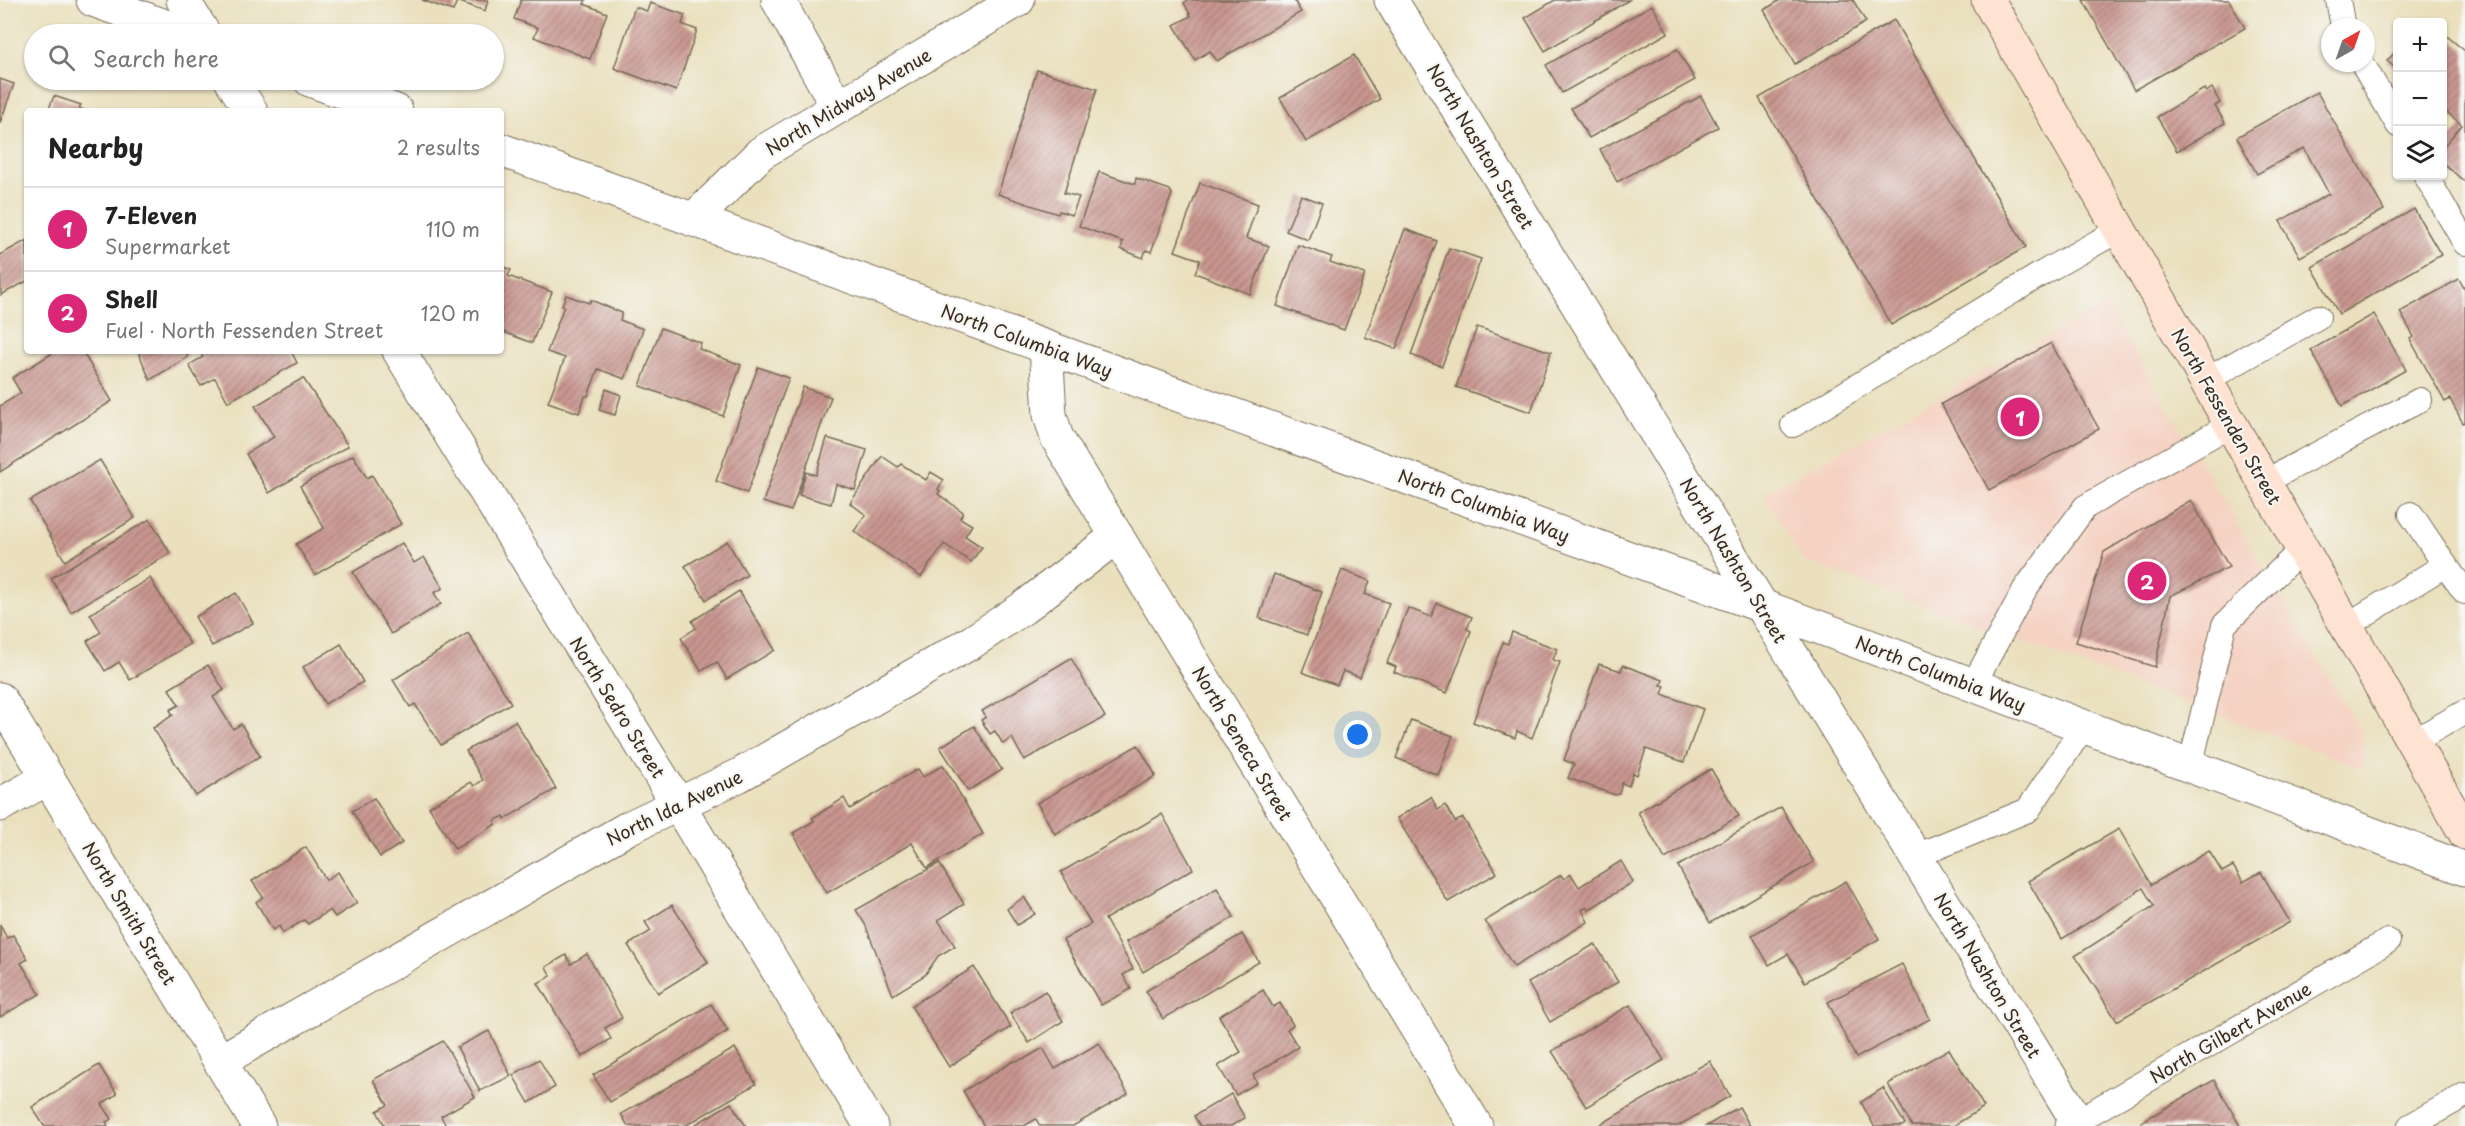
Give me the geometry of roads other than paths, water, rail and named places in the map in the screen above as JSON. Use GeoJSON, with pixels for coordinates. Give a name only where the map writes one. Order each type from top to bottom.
{"type":"FeatureCollection","features":[{"type":"Feature","properties":{"kind":"main road","name":"North Fessenden Street"},"geometry":{"type":"LineString","coordinates":[[1988,0],[2465,832]]}},
{"type":"Feature","properties":{"kind":"street"},"geometry":{"type":"LineString","coordinates":[[93,0],[160,24]]}},
{"type":"Feature","properties":{"kind":"street"},"geometry":{"type":"LineString","coordinates":[[183,0],[198,24]]}},
{"type":"Feature","properties":{"kind":"street"},"geometry":{"type":"LineString","coordinates":[[778,0],[837,106]]}},
{"type":"Feature","properties":{"kind":"street","name":"North Midway Avenue"},"geometry":{"type":"LineString","coordinates":[[693,220],[761,153],[1018,0]]}},
{"type":"Feature","properties":{"kind":"street","name":"North Nashton Street"},"geometry":{"type":"LineString","coordinates":[[1391,0],[1916,856],[2075,1124]]}},
{"type":"Feature","properties":{"kind":"street"},"geometry":{"type":"LineString","coordinates":[[237,90],[249,108]]}},
{"type":"Feature","properties":{"kind":"street"},"geometry":{"type":"LineString","coordinates":[[338,90],[388,108]]}},
{"type":"Feature","properties":{"kind":"street","name":"North Columbia Way"},"geometry":{"type":"LineString","coordinates":[[504,151],[1762,606],[2465,869]]}},
{"type":"Feature","properties":{"kind":"street","name":"North Seneca Street"},"geometry":{"type":"LineString","coordinates":[[1046,347],[1050,415],[1057,438],[1476,1126]]}},
{"type":"Feature","properties":{"kind":"street","name":"North Sedro Street"},"geometry":{"type":"LineString","coordinates":[[401,354],[678,804],[871,1126]]}},
{"type":"Feature","properties":{"kind":"street","name":"North Ida Avenue"},"geometry":{"type":"LineString","coordinates":[[220,1061],[628,828],[738,776],[972,642],[1023,608],[1117,536]]}},
{"type":"Feature","properties":{"kind":"street","name":"North Smith Street"},"geometry":{"type":"LineString","coordinates":[[0,699],[259,1126]]}},
{"type":"Feature","properties":{"kind":"street"},"geometry":{"type":"LineString","coordinates":[[0,805],[48,778]]}},
{"type":"Feature","properties":{"kind":"lane"},"geometry":{"type":"LineString","coordinates":[[2338,0],[2341,18]]}},
{"type":"Feature","properties":{"kind":"lane"},"geometry":{"type":"LineString","coordinates":[[2367,72],[2393,118]]}},
{"type":"Feature","properties":{"kind":"lane"},"geometry":{"type":"LineString","coordinates":[[2428,180],[2465,243]]}},
{"type":"Feature","properties":{"kind":"lane"},"geometry":{"type":"LineString","coordinates":[[1793,425],[2051,268],[2121,229]]}},
{"type":"Feature","properties":{"kind":"lane"},"geometry":{"type":"LineString","coordinates":[[2206,380],[2318,317]]}},
{"type":"Feature","properties":{"kind":"lane"},"geometry":{"type":"LineString","coordinates":[[2264,482],[2420,400]]}},
{"type":"Feature","properties":{"kind":"lane"},"geometry":{"type":"LineString","coordinates":[[1973,685],[2025,589],[2085,507],[2232,424]]}},
{"type":"Feature","properties":{"kind":"lane"},"geometry":{"type":"LineString","coordinates":[[2411,514],[2465,592]]}},
{"type":"Feature","properties":{"kind":"lane"},"geometry":{"type":"LineString","coordinates":[[2190,767],[2224,625],[2302,549]]}},
{"type":"Feature","properties":{"kind":"lane"},"geometry":{"type":"LineString","coordinates":[[2346,626],[2445,565]]}},
{"type":"Feature","properties":{"kind":"lane"},"geometry":{"type":"LineString","coordinates":[[2412,742],[2465,712]]}},
{"type":"Feature","properties":{"kind":"lane"},"geometry":{"type":"LineString","coordinates":[[1916,856],[2028,810],[2084,726]]}},
{"type":"Feature","properties":{"kind":"lane","name":"North Gilbert Avenue"},"geometry":{"type":"LineString","coordinates":[[2075,1124],[2388,941]]}},
{"type":"Feature","properties":{"kind":"lane"},"geometry":{"type":"LineString","coordinates":[[2410,1126],[2465,1095]]}},
{"type":"Feature","properties":{"kind":"place","name":"7-Eleven"},"geometry":{"type":"Point","coordinates":[2020,417]}},
{"type":"Feature","properties":{"kind":"place","name":"Shell"},"geometry":{"type":"Point","coordinates":[2147,581]}}]}
